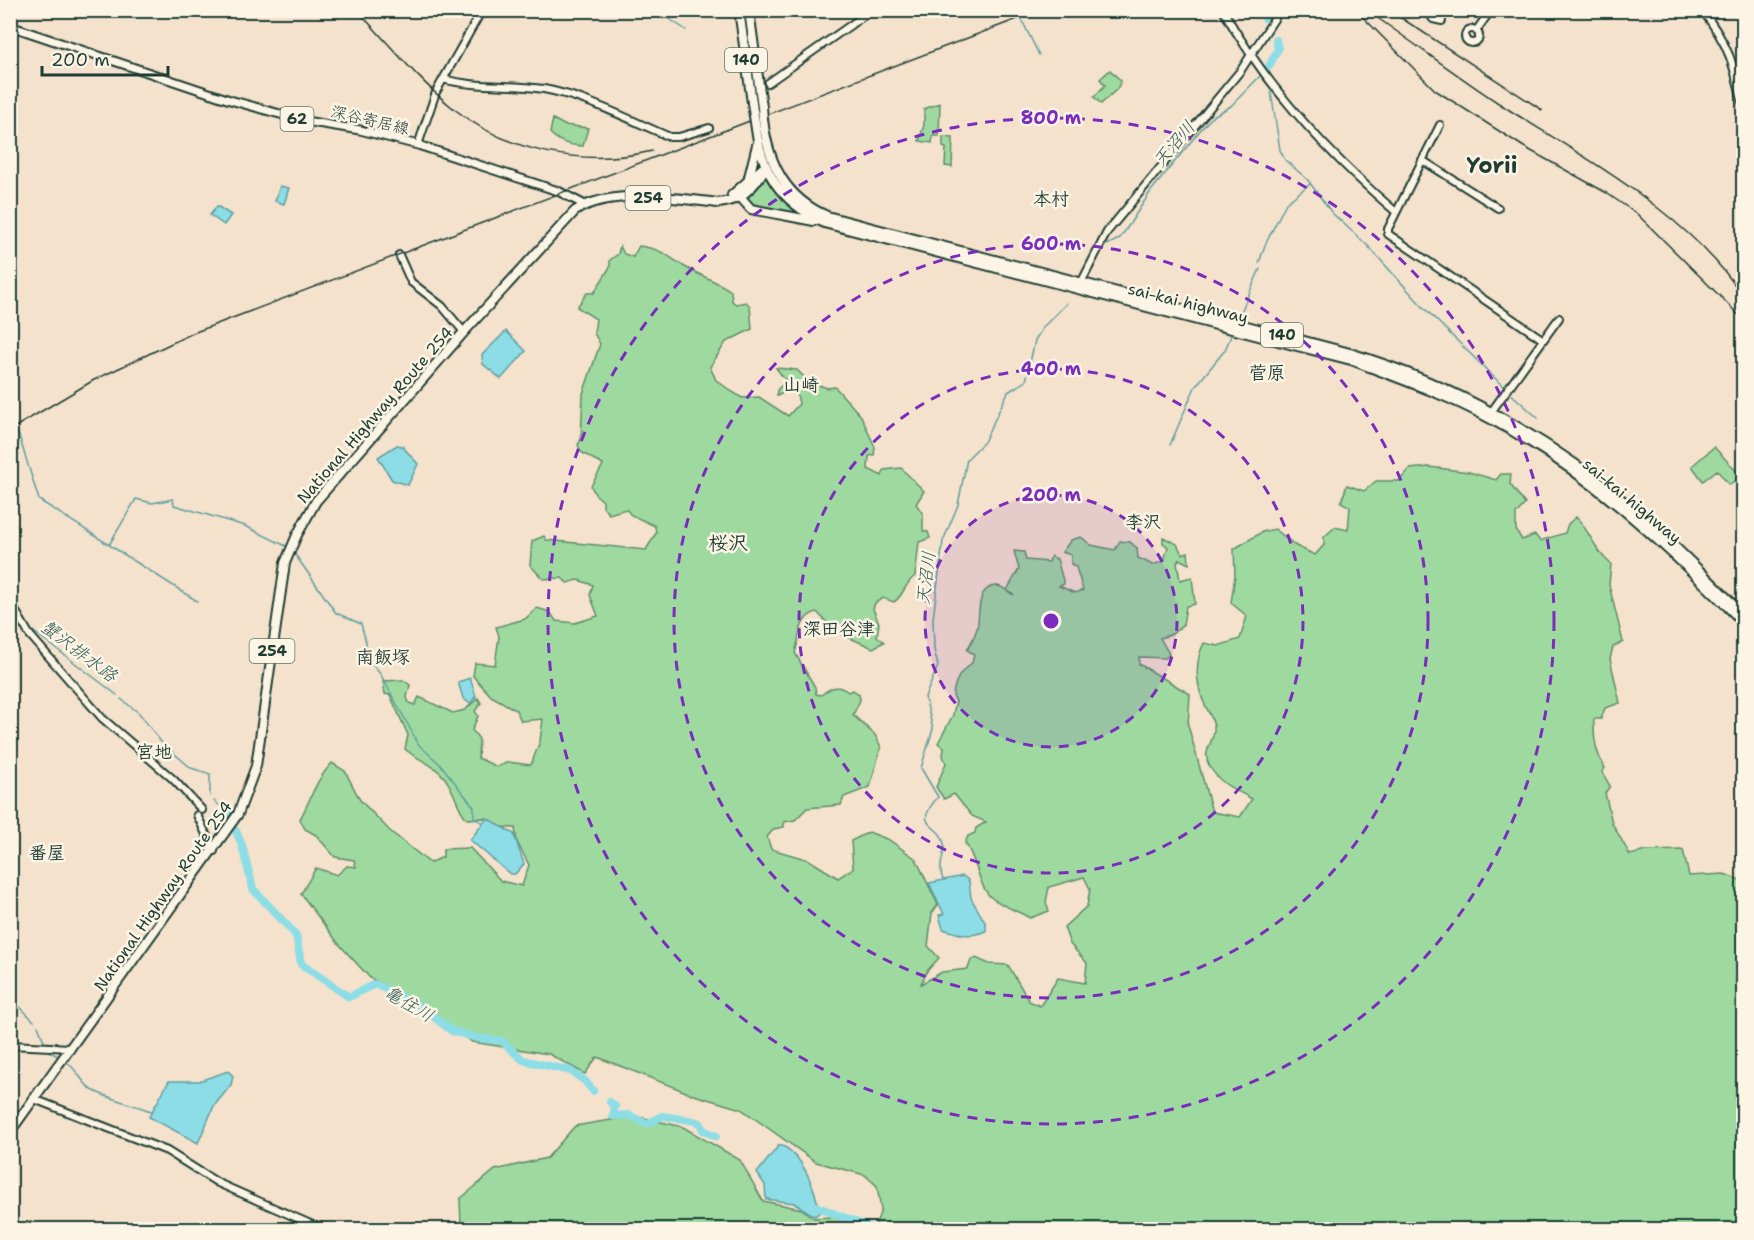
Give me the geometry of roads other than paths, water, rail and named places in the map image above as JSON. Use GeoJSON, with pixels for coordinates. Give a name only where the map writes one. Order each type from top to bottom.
{"type":"FeatureCollection","features":[{"type":"Feature","properties":{"kind":"highway","name":"sai-kai highway"},"geometry":{"type":"LineString","coordinates":[[739,10],[757,137],[769,165],[782,182],[794,195],[827,216],[1351,360],[1408,380],[1489,414],[1555,450],[1632,507],[1743,615]]}},
{"type":"Feature","properties":{"kind":"highway","name":"sai-kai highway"},"geometry":{"type":"LineString","coordinates":[[749,10],[771,178],[787,198],[800,209],[824,223],[1080,285]]}},
{"type":"Feature","properties":{"kind":"highway"},"geometry":{"type":"LineString","coordinates":[[737,195],[749,178],[755,158],[757,137]]}},
{"type":"Feature","properties":{"kind":"highway"},"geometry":{"type":"LineString","coordinates":[[749,178],[769,165]]}},
{"type":"Feature","properties":{"kind":"highway"},"geometry":{"type":"LineString","coordinates":[[737,195],[756,183],[769,165]]}},
{"type":"Feature","properties":{"kind":"highway"},"geometry":{"type":"LineString","coordinates":[[737,195],[751,208],[824,223]]}},
{"type":"Feature","properties":{"kind":"highway","name":"National Highway Route 254"},"geometry":{"type":"LineString","coordinates":[[10,1132],[214,851],[238,814],[256,766],[279,592],[290,549],[316,501],[552,234],[585,205],[621,196],[722,203],[737,195]]}},
{"type":"Feature","properties":{"kind":"highway","name":"sai-kai highway"},"geometry":{"type":"LineString","coordinates":[[1489,414],[1611,499],[1671,550],[1743,623]]}},
{"type":"Feature","properties":{"kind":"main road","name":"深谷寄居線"},"geometry":{"type":"LineString","coordinates":[[10,26],[230,100],[305,121],[360,129],[418,145],[558,191],[585,205]]}},
{"type":"Feature","properties":{"kind":"street"},"geometry":{"type":"LineString","coordinates":[[418,145],[443,79],[482,10]]}},
{"type":"Feature","properties":{"kind":"street"},"geometry":{"type":"LineString","coordinates":[[1223,10],[1250,57],[1302,122],[1396,212]]}},
{"type":"Feature","properties":{"kind":"street"},"geometry":{"type":"LineString","coordinates":[[1080,285],[1107,232],[1250,57],[1280,10]]}},
{"type":"Feature","properties":{"kind":"street"},"geometry":{"type":"LineString","coordinates":[[1427,10],[1432,19],[1442,21]]}},
{"type":"Feature","properties":{"kind":"street"},"geometry":{"type":"LineString","coordinates":[[1476,31],[1491,10]]}},
{"type":"Feature","properties":{"kind":"street"},"geometry":{"type":"LineString","coordinates":[[1702,10],[1721,34],[1728,49],[1743,109]]}},
{"type":"Feature","properties":{"kind":"street"},"geometry":{"type":"LineString","coordinates":[[768,83],[866,12]]}},
{"type":"Feature","properties":{"kind":"street"},"geometry":{"type":"LineString","coordinates":[[443,79],[467,84],[503,84],[553,91],[670,136],[679,137],[709,128]]}},
{"type":"Feature","properties":{"kind":"street"},"geometry":{"type":"LineString","coordinates":[[1440,124],[1396,212],[1388,234],[1542,339]]}},
{"type":"Feature","properties":{"kind":"street"},"geometry":{"type":"LineString","coordinates":[[1422,160],[1498,208]]}},
{"type":"Feature","properties":{"kind":"street"},"geometry":{"type":"LineString","coordinates":[[399,255],[411,282],[442,306],[464,332]]}},
{"type":"Feature","properties":{"kind":"street"},"geometry":{"type":"LineString","coordinates":[[1489,414],[1559,318]]}},
{"type":"Feature","properties":{"kind":"street"},"geometry":{"type":"LineString","coordinates":[[10,595],[15,610],[29,634],[102,718],[172,779],[200,813],[214,851]]}},
{"type":"Feature","properties":{"kind":"street"},"geometry":{"type":"LineString","coordinates":[[10,1046],[72,1048]]}},
{"type":"Feature","properties":{"kind":"street"},"geometry":{"type":"LineString","coordinates":[[34,1100],[167,1151],[218,1183],[324,1230]]}},
{"type":"Feature","properties":{"kind":"water"},"geometry":{"type":"Polygon","coordinates":[[[280,186],[289,188],[284,204],[275,201],[280,186]]]}},
{"type":"Feature","properties":{"kind":"water"},"geometry":{"type":"Polygon","coordinates":[[[217,206],[231,215],[224,225],[210,215],[217,206]]]}},
{"type":"Feature","properties":{"kind":"water"},"geometry":{"type":"Polygon","coordinates":[[[506,331],[526,351],[501,379],[483,364],[482,355],[506,331]]]}},
{"type":"Feature","properties":{"kind":"water"},"geometry":{"type":"Polygon","coordinates":[[[397,445],[402,446],[418,464],[408,485],[392,480],[378,457],[397,445]]]}},
{"type":"Feature","properties":{"kind":"water"},"geometry":{"type":"Polygon","coordinates":[[[470,678],[476,696],[470,704],[463,698],[458,682],[470,678]]]}},
{"type":"Feature","properties":{"kind":"water"},"geometry":{"type":"Polygon","coordinates":[[[487,818],[514,834],[524,864],[515,874],[510,874],[470,840],[487,818]]]}},
{"type":"Feature","properties":{"kind":"water"},"geometry":{"type":"Polygon","coordinates":[[[963,876],[969,881],[971,898],[986,924],[986,931],[964,934],[943,929],[939,915],[944,914],[929,883],[963,876]]]}},
{"type":"Feature","properties":{"kind":"water"},"geometry":{"type":"Polygon","coordinates":[[[228,1071],[233,1076],[231,1085],[214,1106],[198,1143],[149,1117],[169,1081],[199,1081],[228,1071]]]}},
{"type":"Feature","properties":{"kind":"water"},"geometry":{"type":"Polygon","coordinates":[[[779,1145],[795,1155],[807,1173],[818,1204],[819,1213],[815,1216],[794,1203],[766,1199],[765,1185],[757,1173],[779,1145]]]}},
{"type":"Feature","properties":{"kind":"waterway"},"geometry":{"type":"LineString","coordinates":[[656,10],[686,30]]}},
{"type":"Feature","properties":{"kind":"waterway"},"geometry":{"type":"LineString","coordinates":[[1017,10],[1039,55]]}},
{"type":"Feature","properties":{"kind":"waterway"},"geometry":{"type":"LineString","coordinates":[[1263,10],[1265,18]]}},
{"type":"Feature","properties":{"kind":"waterway"},"geometry":{"type":"LineString","coordinates":[[1269,66],[1278,49],[1276,40]]}},
{"type":"Feature","properties":{"kind":"waterway"},"geometry":{"type":"LineString","coordinates":[[1269,66],[1270,77]]}},
{"type":"Feature","properties":{"kind":"waterway","name":"天沼川"},"geometry":{"type":"LineString","coordinates":[[1107,245],[1119,239],[1151,191],[1202,128],[1213,116],[1231,106],[1263,73]]}},
{"type":"Feature","properties":{"kind":"waterway"},"geometry":{"type":"LineString","coordinates":[[1270,85],[1280,150],[1285,160],[1307,179],[1332,213],[1367,245],[1424,308],[1506,389]]}},
{"type":"Feature","properties":{"kind":"waterway"},"geometry":{"type":"LineString","coordinates":[[1259,263],[1265,245],[1286,203],[1310,184]]}},
{"type":"Feature","properties":{"kind":"waterway"},"geometry":{"type":"LineString","coordinates":[[1237,321],[1260,269]]}},
{"type":"Feature","properties":{"kind":"waterway","name":"天沼川"},"geometry":{"type":"LineString","coordinates":[[943,880],[941,865],[944,844],[942,837],[927,820],[930,807],[938,797],[921,768],[933,729],[925,697],[938,666],[934,649],[933,619],[943,541],[958,505],[967,459],[984,442],[1008,392],[1026,381],[1035,340],[1044,326],[1067,303]]}},
{"type":"Feature","properties":{"kind":"waterway"},"geometry":{"type":"LineString","coordinates":[[1170,445],[1195,387],[1225,350],[1233,331]]}},
{"type":"Feature","properties":{"kind":"waterway"},"geometry":{"type":"LineString","coordinates":[[1510,393],[1538,418]]}},
{"type":"Feature","properties":{"kind":"waterway"},"geometry":{"type":"LineString","coordinates":[[10,421],[19,436],[39,500],[197,601]]}},
{"type":"Feature","properties":{"kind":"waterway"},"geometry":{"type":"LineString","coordinates":[[109,545],[136,499],[152,503],[173,499],[174,505],[245,526],[288,547]]}},
{"type":"Feature","properties":{"kind":"waterway"},"geometry":{"type":"LineString","coordinates":[[294,553],[336,613],[361,624],[366,642],[366,657],[381,675],[419,745],[441,765],[474,807],[474,818],[482,822]]}},
{"type":"Feature","properties":{"kind":"waterway","name":"蟹沢排水路"},"geometry":{"type":"LineString","coordinates":[[29,628],[117,695]]}},
{"type":"Feature","properties":{"kind":"waterway","name":"蟹沢排水路"},"geometry":{"type":"LineString","coordinates":[[121,699],[139,713],[161,742],[191,768],[210,774],[210,796]]}},
{"type":"Feature","properties":{"kind":"waterway","name":"蟹沢排水路"},"geometry":{"type":"LineString","coordinates":[[214,801],[228,812]]}},
{"type":"Feature","properties":{"kind":"waterway","name":"蟹沢排水路"},"geometry":{"type":"LineString","coordinates":[[228,812],[228,818]]}},
{"type":"Feature","properties":{"kind":"waterway","name":"亀住川"},"geometry":{"type":"LineString","coordinates":[[236,831],[242,845],[253,889],[296,935],[301,964],[349,997],[375,984],[420,1006],[452,1031],[476,1038],[502,1041],[523,1060],[571,1071],[585,1081],[593,1091]]}},
{"type":"Feature","properties":{"kind":"waterway"},"geometry":{"type":"LineString","coordinates":[[10,997],[34,1021]]}},
{"type":"Feature","properties":{"kind":"waterway"},"geometry":{"type":"LineString","coordinates":[[38,1026],[44,1041]]}},
{"type":"Feature","properties":{"kind":"waterway"},"geometry":{"type":"LineString","coordinates":[[50,1052],[58,1056]]}},
{"type":"Feature","properties":{"kind":"waterway"},"geometry":{"type":"LineString","coordinates":[[67,1062],[92,1090],[151,1111]]}},
{"type":"Feature","properties":{"kind":"waterway","name":"亀住川"},"geometry":{"type":"LineString","coordinates":[[610,1102],[615,1106],[613,1116],[629,1115],[647,1124],[662,1116],[688,1120],[700,1123],[703,1130],[716,1136]]}},
{"type":"Feature","properties":{"kind":"waterway","name":"亀住川"},"geometry":{"type":"LineString","coordinates":[[810,1204],[876,1230]]}},
{"type":"Feature","properties":{"kind":"railway"},"geometry":{"type":"LineString","coordinates":[[357,10],[440,97],[475,123],[498,136],[522,146],[574,156],[626,156],[652,151]]}},
{"type":"Feature","properties":{"kind":"railway"},"geometry":{"type":"LineString","coordinates":[[10,430],[94,380],[193,333],[1041,10]]}},
{"type":"Feature","properties":{"kind":"railway"},"geometry":{"type":"LineString","coordinates":[[1356,10],[1435,90],[1524,147],[1605,192],[1637,214],[1744,320]]}},
{"type":"Feature","properties":{"kind":"railway"},"geometry":{"type":"LineString","coordinates":[[1389,10],[1542,110]]}},
{"type":"Feature","properties":{"kind":"railway"},"geometry":{"type":"LineString","coordinates":[[1369,12],[1486,95],[1601,168],[1666,214],[1722,268],[1744,298]]}},
{"type":"Feature","properties":{"kind":"district","name":"Yorii"},"geometry":{"type":"Point","coordinates":[1492,165]}},
{"type":"Feature","properties":{"kind":"district","name":"本村"},"geometry":{"type":"Point","coordinates":[1051,199]}},
{"type":"Feature","properties":{"kind":"district","name":"菅原"},"geometry":{"type":"Point","coordinates":[1267,373]}},
{"type":"Feature","properties":{"kind":"district","name":"山崎"},"geometry":{"type":"Point","coordinates":[801,385]}},
{"type":"Feature","properties":{"kind":"district","name":"李沢"},"geometry":{"type":"Point","coordinates":[1143,522]}},
{"type":"Feature","properties":{"kind":"district","name":"桜沢"},"geometry":{"type":"Point","coordinates":[728,543]}},
{"type":"Feature","properties":{"kind":"district","name":"深田谷津"},"geometry":{"type":"Point","coordinates":[839,629]}},
{"type":"Feature","properties":{"kind":"district","name":"南飯塚"},"geometry":{"type":"Point","coordinates":[383,657]}},
{"type":"Feature","properties":{"kind":"district","name":"宮地"},"geometry":{"type":"Point","coordinates":[154,752]}},
{"type":"Feature","properties":{"kind":"district","name":"番屋"},"geometry":{"type":"Point","coordinates":[47,853]}}]}
